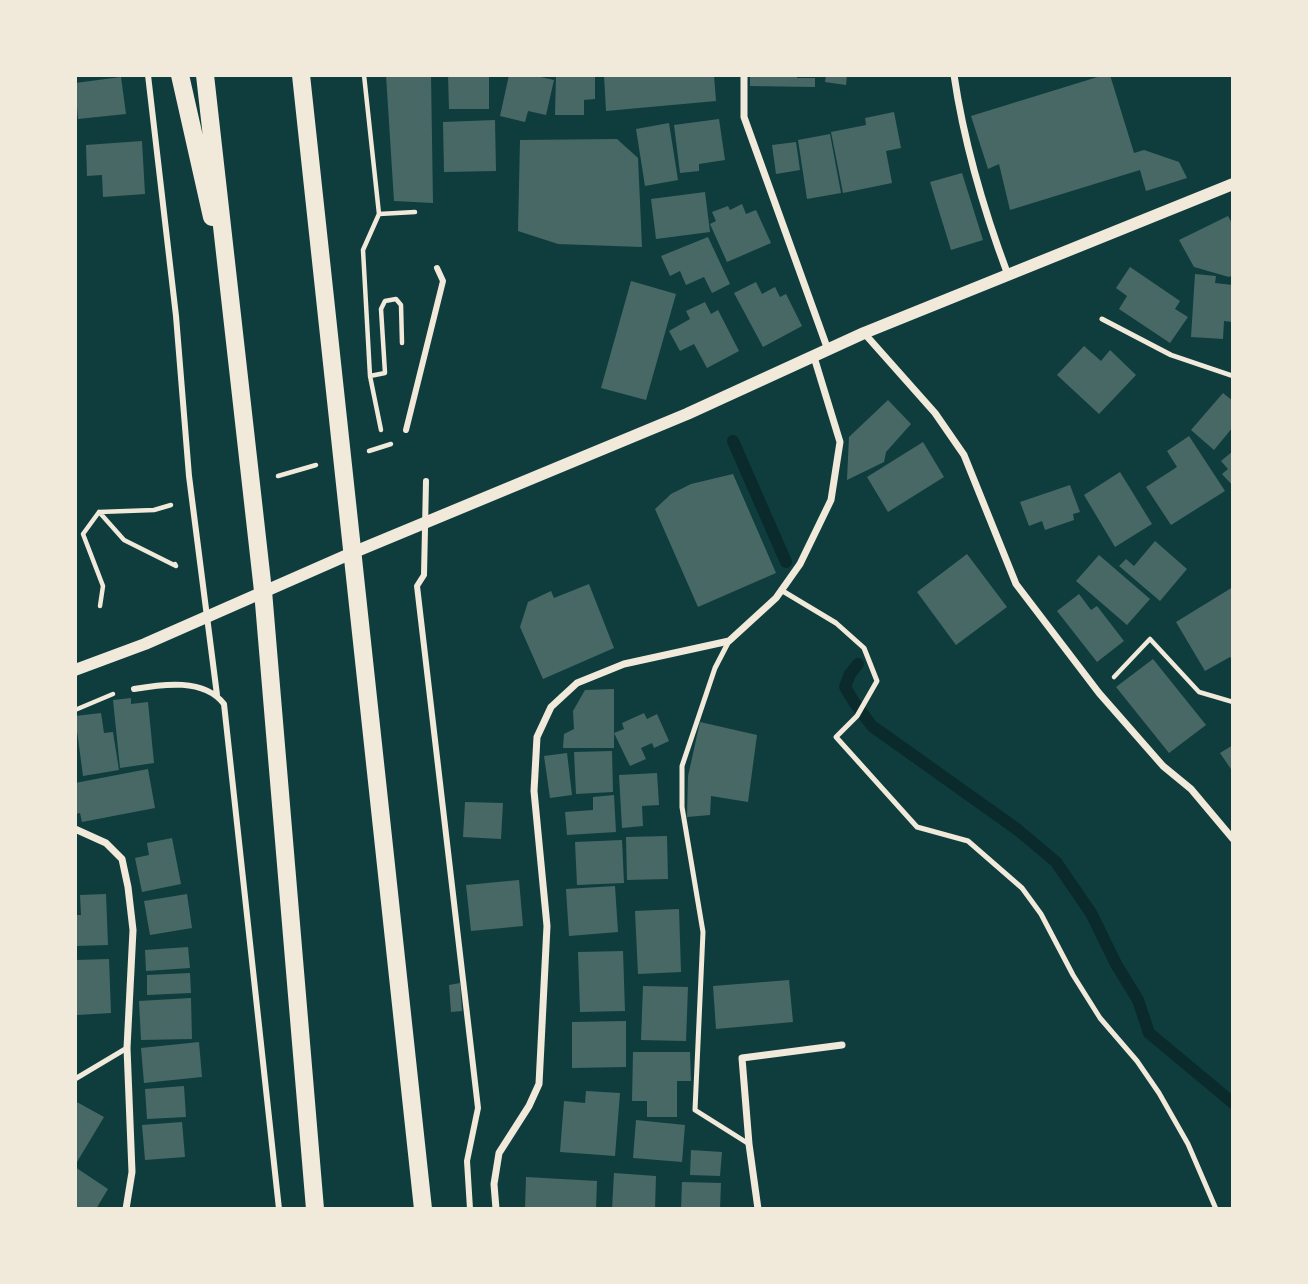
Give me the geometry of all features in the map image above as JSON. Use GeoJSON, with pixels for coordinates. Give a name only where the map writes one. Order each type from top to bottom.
{"type":"FeatureCollection","features":[{"type":"Feature","properties":{"kind":"main road"},"geometry":{"type":"LineString","coordinates":[[180,75],[232,310]]}},
{"type":"Feature","properties":{"kind":"main road"},"geometry":{"type":"LineString","coordinates":[[205,75],[263,591],[315,1209]]}},
{"type":"Feature","properties":{"kind":"main road"},"geometry":{"type":"LineString","coordinates":[[300,75],[423,1209]]}},
{"type":"Feature","properties":{"kind":"street"},"geometry":{"type":"LineString","coordinates":[[148,75],[176,316],[189,476],[217,695]]}},
{"type":"Feature","properties":{"kind":"street"},"geometry":{"type":"LineString","coordinates":[[744,75],[744,117],[828,350]]}},
{"type":"Feature","properties":{"kind":"street"},"geometry":{"type":"LineString","coordinates":[[954,75],[958,105],[991,228],[1008,275]]}},
{"type":"Feature","properties":{"kind":"street"},"geometry":{"type":"LineString","coordinates":[[75,670],[145,644],[352,553],[687,414],[864,333],[1233,184]]}},
{"type":"Feature","properties":{"kind":"street"},"geometry":{"type":"LineString","coordinates":[[406,430],[443,281],[438,268]]}},
{"type":"Feature","properties":{"kind":"street"},"geometry":{"type":"LineString","coordinates":[[864,333],[934,413],[964,455],[1016,584],[1099,693],[1163,766],[1191,789],[1233,839]]}},
{"type":"Feature","properties":{"kind":"street"},"geometry":{"type":"LineString","coordinates":[[496,1209],[494,1184],[499,1153],[529,1106],[539,1084],[547,926],[534,791],[537,737],[551,707],[577,683],[624,664],[729,641],[782,590],[800,564],[831,500],[840,443],[814,357]]}},
{"type":"Feature","properties":{"kind":"street"},"geometry":{"type":"LineString","coordinates":[[426,481],[424,575],[417,586],[478,1108],[467,1161],[470,1209]]}},
{"type":"Feature","properties":{"kind":"street"},"geometry":{"type":"LineString","coordinates":[[134,689],[195,685],[217,695],[224,704],[279,1209]]}},
{"type":"Feature","properties":{"kind":"street"},"geometry":{"type":"LineString","coordinates":[[75,829],[106,842],[122,859],[128,887],[133,930],[127,1048],[132,1172],[125,1209]]}},
{"type":"Feature","properties":{"kind":"street"},"geometry":{"type":"LineString","coordinates":[[758,1209],[749,1144],[742,1058],[842,1045]]}},
{"type":"Feature","properties":{"kind":"lane"},"geometry":{"type":"LineString","coordinates":[[1102,319],[1171,355],[1233,376]]}},
{"type":"Feature","properties":{"kind":"lane"},"geometry":{"type":"LineString","coordinates":[[782,590],[836,623],[863,648],[877,681],[858,716],[836,737],[917,827],[968,841],[1022,888],[1041,914],[1073,975],[1100,1018],[1137,1061],[1159,1093],[1188,1144],[1216,1209]]}},
{"type":"Feature","properties":{"kind":"lane"},"geometry":{"type":"LineString","coordinates":[[729,641],[715,668],[682,766],[681,807],[703,932],[695,1110],[749,1144]]}},
{"type":"Feature","properties":{"kind":"lane"},"geometry":{"type":"LineString","coordinates":[[75,1079],[127,1048]]}},
{"type":"Feature","properties":{"kind":"path"},"geometry":{"type":"LineString","coordinates":[[364,75],[379,214],[363,250],[370,376],[383,442]]}},
{"type":"Feature","properties":{"kind":"path"},"geometry":{"type":"LineString","coordinates":[[379,214],[415,212]]}},
{"type":"Feature","properties":{"kind":"path"},"geometry":{"type":"LineString","coordinates":[[370,376],[385,373],[381,309],[385,301],[396,299],[401,305],[402,346]]}},
{"type":"Feature","properties":{"kind":"path"},"geometry":{"type":"LineString","coordinates":[[172,517],[169,479],[189,476]]}},
{"type":"Feature","properties":{"kind":"path"},"geometry":{"type":"LineString","coordinates":[[100,607],[103,586],[83,534],[99,512],[124,540],[176,566],[175,554]]}},
{"type":"Feature","properties":{"kind":"path"},"geometry":{"type":"LineString","coordinates":[[1099,693],[1150,639],[1199,692],[1233,702]]}},
{"type":"Feature","properties":{"kind":"path"},"geometry":{"type":"LineString","coordinates":[[75,710],[113,694],[134,689]]}},
{"type":"Feature","properties":{"kind":"building"},"geometry":{"type":"Polygon","coordinates":[[[386,75],[431,75],[433,203],[394,201],[386,75]]]}},
{"type":"Feature","properties":{"kind":"building"},"geometry":{"type":"Polygon","coordinates":[[[448,75],[489,75],[489,109],[449,109],[448,75]]]}},
{"type":"Feature","properties":{"kind":"building"},"geometry":{"type":"Polygon","coordinates":[[[509,75],[532,75],[554,80],[546,115],[528,111],[525,122],[500,116],[509,75]]]}},
{"type":"Feature","properties":{"kind":"building"},"geometry":{"type":"Polygon","coordinates":[[[556,75],[595,75],[595,99],[584,100],[584,115],[555,115],[556,75]]]}},
{"type":"Feature","properties":{"kind":"building"},"geometry":{"type":"Polygon","coordinates":[[[604,75],[714,75],[716,101],[606,111],[604,75]]]}},
{"type":"Feature","properties":{"kind":"building"},"geometry":{"type":"Polygon","coordinates":[[[750,75],[797,75],[797,78],[815,78],[815,87],[750,86],[750,75]]]}},
{"type":"Feature","properties":{"kind":"building"},"geometry":{"type":"Polygon","coordinates":[[[826,75],[847,75],[846,85],[825,82],[826,75]]]}},
{"type":"Feature","properties":{"kind":"building"},"geometry":{"type":"Polygon","coordinates":[[[1110,75],[1134,153],[1144,150],[1179,162],[1187,178],[1146,191],[1140,170],[1010,210],[999,164],[988,169],[971,116],[1110,75]]]}},
{"type":"Feature","properties":{"kind":"building"},"geometry":{"type":"Polygon","coordinates":[[[121,77],[126,114],[78,119],[75,83],[121,77]]]}},
{"type":"Feature","properties":{"kind":"building"},"geometry":{"type":"Polygon","coordinates":[[[894,112],[901,148],[886,151],[892,183],[843,193],[831,132],[866,125],[865,118],[894,112]]]}},
{"type":"Feature","properties":{"kind":"building"},"geometry":{"type":"Polygon","coordinates":[[[719,119],[725,160],[699,164],[699,171],[680,173],[674,125],[719,119]]]}},
{"type":"Feature","properties":{"kind":"building"},"geometry":{"type":"Polygon","coordinates":[[[495,120],[496,171],[444,172],[443,122],[495,120]]]}},
{"type":"Feature","properties":{"kind":"building"},"geometry":{"type":"Polygon","coordinates":[[[669,123],[678,180],[645,186],[636,129],[669,123]]]}},
{"type":"Feature","properties":{"kind":"building"},"geometry":{"type":"Polygon","coordinates":[[[830,134],[841,193],[807,199],[798,140],[830,134]]]}},
{"type":"Feature","properties":{"kind":"building"},"geometry":{"type":"Polygon","coordinates":[[[617,139],[638,158],[642,247],[558,244],[518,231],[520,140],[617,139]]]}},
{"type":"Feature","properties":{"kind":"building"},"geometry":{"type":"Polygon","coordinates":[[[142,141],[145,194],[103,197],[102,175],[87,176],[86,145],[142,141]]]}},
{"type":"Feature","properties":{"kind":"building"},"geometry":{"type":"Polygon","coordinates":[[[796,142],[800,170],[776,174],[772,145],[796,142]]]}},
{"type":"Feature","properties":{"kind":"building"},"geometry":{"type":"Polygon","coordinates":[[[962,173],[983,240],[951,250],[930,182],[962,173]]]}},
{"type":"Feature","properties":{"kind":"building"},"geometry":{"type":"Polygon","coordinates":[[[705,192],[710,232],[656,239],[651,199],[705,192]]]}},
{"type":"Feature","properties":{"kind":"building"},"geometry":{"type":"Polygon","coordinates":[[[742,204],[746,214],[756,210],[771,243],[727,262],[710,224],[716,221],[712,212],[728,206],[730,210],[742,204]]]}},
{"type":"Feature","properties":{"kind":"building"},"geometry":{"type":"Polygon","coordinates":[[[1228,216],[1233,225],[1233,275],[1229,277],[1194,267],[1179,240],[1228,216]]]}},
{"type":"Feature","properties":{"kind":"building"},"geometry":{"type":"Polygon","coordinates":[[[708,237],[730,284],[712,293],[704,277],[686,285],[680,271],[670,276],[661,256],[708,237]]]}},
{"type":"Feature","properties":{"kind":"building"},"geometry":{"type":"Polygon","coordinates":[[[1130,267],[1180,301],[1175,309],[1188,317],[1170,343],[1119,309],[1127,296],[1116,288],[1130,267]]]}},
{"type":"Feature","properties":{"kind":"building"},"geometry":{"type":"Polygon","coordinates":[[[1195,274],[1216,276],[1215,283],[1233,285],[1233,322],[1224,321],[1223,339],[1191,337],[1195,274]]]}},
{"type":"Feature","properties":{"kind":"building"},"geometry":{"type":"Polygon","coordinates":[[[631,281],[676,294],[646,400],[601,388],[631,281]]]}},
{"type":"Feature","properties":{"kind":"building"},"geometry":{"type":"Polygon","coordinates":[[[756,282],[762,294],[775,287],[780,297],[786,294],[802,326],[763,347],[734,293],[756,282]]]}},
{"type":"Feature","properties":{"kind":"building"},"geometry":{"type":"Polygon","coordinates":[[[705,302],[711,314],[718,310],[739,351],[707,368],[694,344],[680,351],[669,331],[690,319],[686,311],[705,302]]]}},
{"type":"Feature","properties":{"kind":"building"},"geometry":{"type":"Polygon","coordinates":[[[1084,346],[1101,361],[1110,350],[1136,375],[1099,414],[1057,375],[1084,346]]]}},
{"type":"Feature","properties":{"kind":"building"},"geometry":{"type":"Polygon","coordinates":[[[1223,393],[1233,401],[1233,427],[1214,450],[1191,430],[1223,393]]]}},
{"type":"Feature","properties":{"kind":"building"},"geometry":{"type":"Polygon","coordinates":[[[888,400],[911,424],[886,452],[884,462],[847,480],[849,437],[888,400]]]}},
{"type":"Feature","properties":{"kind":"building"},"geometry":{"type":"Polygon","coordinates":[[[1189,436],[1225,491],[1171,525],[1146,487],[1177,467],[1167,451],[1189,436]]]}},
{"type":"Feature","properties":{"kind":"building"},"geometry":{"type":"Polygon","coordinates":[[[923,442],[944,477],[888,512],[867,477],[923,442]]]}},
{"type":"Feature","properties":{"kind":"building"},"geometry":{"type":"Polygon","coordinates":[[[1233,451],[1233,486],[1222,474],[1228,469],[1221,461],[1233,451]]]}},
{"type":"Feature","properties":{"kind":"building"},"geometry":{"type":"Polygon","coordinates":[[[1120,472],[1152,524],[1115,547],[1084,495],[1120,472]]]}},
{"type":"Feature","properties":{"kind":"building"},"geometry":{"type":"Polygon","coordinates":[[[733,474],[776,573],[698,607],[655,509],[671,494],[691,484],[733,474]]]}},
{"type":"Feature","properties":{"kind":"building"},"geometry":{"type":"Polygon","coordinates":[[[1070,485],[1080,512],[1073,514],[1074,520],[1045,530],[1042,521],[1029,526],[1020,502],[1070,485]]]}},
{"type":"Feature","properties":{"kind":"building"},"geometry":{"type":"Polygon","coordinates":[[[1155,541],[1187,569],[1160,601],[1119,566],[1126,559],[1134,566],[1155,541]]]}},
{"type":"Feature","properties":{"kind":"building"},"geometry":{"type":"Polygon","coordinates":[[[967,554],[1007,607],[956,645],[917,592],[967,554]]]}},
{"type":"Feature","properties":{"kind":"building"},"geometry":{"type":"Polygon","coordinates":[[[1099,555],[1150,599],[1127,625],[1076,581],[1099,555]]]}},
{"type":"Feature","properties":{"kind":"building"},"geometry":{"type":"Polygon","coordinates":[[[589,584],[614,648],[543,679],[520,627],[528,602],[551,591],[554,598],[589,584]]]}},
{"type":"Feature","properties":{"kind":"building"},"geometry":{"type":"Polygon","coordinates":[[[1233,587],[1233,661],[1230,657],[1205,671],[1176,622],[1233,587]]]}},
{"type":"Feature","properties":{"kind":"building"},"geometry":{"type":"Polygon","coordinates":[[[1079,594],[1091,610],[1097,606],[1124,641],[1097,662],[1057,611],[1079,594]]]}},
{"type":"Feature","properties":{"kind":"building"},"geometry":{"type":"Polygon","coordinates":[[[1153,659],[1206,725],[1169,753],[1116,687],[1153,659]]]}},
{"type":"Feature","properties":{"kind":"building"},"geometry":{"type":"Polygon","coordinates":[[[614,689],[614,748],[563,748],[564,734],[574,729],[573,711],[585,690],[614,689]]]}},
{"type":"Feature","properties":{"kind":"building"},"geometry":{"type":"Polygon","coordinates":[[[131,698],[131,704],[148,702],[154,763],[120,768],[113,700],[131,698]]]}},
{"type":"Feature","properties":{"kind":"building"},"geometry":{"type":"Polygon","coordinates":[[[101,713],[104,733],[113,732],[119,770],[83,776],[75,716],[101,713]]]}},
{"type":"Feature","properties":{"kind":"building"},"geometry":{"type":"Polygon","coordinates":[[[644,713],[647,719],[657,714],[669,741],[654,748],[652,743],[641,748],[646,759],[630,766],[614,733],[624,729],[622,723],[644,713]]]}},
{"type":"Feature","properties":{"kind":"building"},"geometry":{"type":"Polygon","coordinates":[[[700,722],[757,735],[748,802],[711,796],[710,815],[687,817],[688,776],[700,722]]]}},
{"type":"Feature","properties":{"kind":"building"},"geometry":{"type":"Polygon","coordinates":[[[1233,745],[1233,772],[1220,753],[1233,745]]]}},
{"type":"Feature","properties":{"kind":"building"},"geometry":{"type":"Polygon","coordinates":[[[612,751],[613,792],[576,794],[574,752],[612,751]]]}},
{"type":"Feature","properties":{"kind":"building"},"geometry":{"type":"Polygon","coordinates":[[[567,753],[572,795],[550,798],[544,756],[567,753]]]}},
{"type":"Feature","properties":{"kind":"building"},"geometry":{"type":"Polygon","coordinates":[[[148,769],[155,808],[82,822],[80,813],[75,814],[75,783],[148,769]]]}},
{"type":"Feature","properties":{"kind":"building"},"geometry":{"type":"Polygon","coordinates":[[[657,773],[659,805],[642,806],[643,826],[622,828],[619,775],[657,773]]]}},
{"type":"Feature","properties":{"kind":"building"},"geometry":{"type":"Polygon","coordinates":[[[614,795],[616,832],[567,835],[565,812],[593,810],[593,797],[614,795]]]}},
{"type":"Feature","properties":{"kind":"building"},"geometry":{"type":"Polygon","coordinates":[[[465,802],[503,803],[501,839],[463,837],[465,802]]]}},
{"type":"Feature","properties":{"kind":"building"},"geometry":{"type":"Polygon","coordinates":[[[667,836],[668,879],[627,880],[626,837],[667,836]]]}},
{"type":"Feature","properties":{"kind":"building"},"geometry":{"type":"Polygon","coordinates":[[[172,838],[181,884],[142,892],[135,858],[149,855],[147,843],[172,838]]]}},
{"type":"Feature","properties":{"kind":"building"},"geometry":{"type":"Polygon","coordinates":[[[622,840],[624,883],[577,885],[575,842],[622,840]]]}},
{"type":"Feature","properties":{"kind":"building"},"geometry":{"type":"Polygon","coordinates":[[[519,880],[523,926],[471,931],[466,885],[519,880]]]}},
{"type":"Feature","properties":{"kind":"building"},"geometry":{"type":"Polygon","coordinates":[[[615,886],[618,932],[569,936],[566,889],[615,886]]]}},
{"type":"Feature","properties":{"kind":"building"},"geometry":{"type":"Polygon","coordinates":[[[106,894],[108,945],[75,946],[75,915],[81,915],[80,895],[106,894]]]}},
{"type":"Feature","properties":{"kind":"building"},"geometry":{"type":"Polygon","coordinates":[[[187,894],[192,928],[150,935],[144,901],[187,894]]]}},
{"type":"Feature","properties":{"kind":"building"},"geometry":{"type":"Polygon","coordinates":[[[679,909],[681,972],[638,974],[635,911],[679,909]]]}},
{"type":"Feature","properties":{"kind":"building"},"geometry":{"type":"Polygon","coordinates":[[[188,947],[190,968],[146,971],[145,950],[188,947]]]}},
{"type":"Feature","properties":{"kind":"building"},"geometry":{"type":"Polygon","coordinates":[[[623,951],[625,1011],[580,1012],[578,952],[623,951]]]}},
{"type":"Feature","properties":{"kind":"building"},"geometry":{"type":"Polygon","coordinates":[[[109,959],[111,1013],[77,1015],[76,960],[109,959]]]}},
{"type":"Feature","properties":{"kind":"building"},"geometry":{"type":"Polygon","coordinates":[[[190,973],[191,993],[147,995],[147,975],[190,973]]]}},
{"type":"Feature","properties":{"kind":"building"},"geometry":{"type":"Polygon","coordinates":[[[789,980],[793,1022],[716,1029],[713,986],[789,980]]]}},
{"type":"Feature","properties":{"kind":"building"},"geometry":{"type":"Polygon","coordinates":[[[460,983],[462,1011],[451,1012],[449,985],[460,983]]]}},
{"type":"Feature","properties":{"kind":"building"},"geometry":{"type":"Polygon","coordinates":[[[643,986],[688,987],[686,1041],[641,1040],[643,986]]]}},
{"type":"Feature","properties":{"kind":"building"},"geometry":{"type":"Polygon","coordinates":[[[191,998],[192,1039],[141,1040],[139,1001],[191,998]]]}},
{"type":"Feature","properties":{"kind":"building"},"geometry":{"type":"Polygon","coordinates":[[[626,1021],[626,1067],[572,1068],[572,1022],[626,1021]]]}},
{"type":"Feature","properties":{"kind":"building"},"geometry":{"type":"Polygon","coordinates":[[[199,1042],[202,1077],[144,1083],[141,1048],[199,1042]]]}},
{"type":"Feature","properties":{"kind":"building"},"geometry":{"type":"Polygon","coordinates":[[[633,1052],[690,1052],[691,1081],[677,1081],[677,1117],[647,1117],[647,1101],[632,1101],[633,1052]]]}},
{"type":"Feature","properties":{"kind":"building"},"geometry":{"type":"Polygon","coordinates":[[[184,1086],[186,1117],[147,1119],[145,1089],[184,1086]]]}},
{"type":"Feature","properties":{"kind":"building"},"geometry":{"type":"Polygon","coordinates":[[[586,1091],[620,1093],[615,1156],[560,1152],[564,1101],[585,1103],[586,1091]]]}},
{"type":"Feature","properties":{"kind":"building"},"geometry":{"type":"Polygon","coordinates":[[[75,1101],[104,1117],[77,1162],[75,1161],[75,1101]]]}},
{"type":"Feature","properties":{"kind":"building"},"geometry":{"type":"Polygon","coordinates":[[[636,1120],[685,1125],[682,1162],[633,1158],[636,1120]]]}},
{"type":"Feature","properties":{"kind":"building"},"geometry":{"type":"Polygon","coordinates":[[[182,1122],[185,1157],[145,1160],[142,1125],[182,1122]]]}},
{"type":"Feature","properties":{"kind":"building"},"geometry":{"type":"Polygon","coordinates":[[[691,1150],[722,1152],[720,1176],[690,1175],[691,1150]]]}},
{"type":"Feature","properties":{"kind":"building"},"geometry":{"type":"Polygon","coordinates":[[[75,1167],[108,1189],[96,1209],[75,1209],[75,1167]]]}},
{"type":"Feature","properties":{"kind":"building"},"geometry":{"type":"Polygon","coordinates":[[[614,1173],[656,1176],[655,1209],[612,1209],[614,1173]]]}},
{"type":"Feature","properties":{"kind":"building"},"geometry":{"type":"Polygon","coordinates":[[[526,1177],[597,1181],[596,1209],[525,1208],[526,1177]]]}},
{"type":"Feature","properties":{"kind":"building"},"geometry":{"type":"Polygon","coordinates":[[[682,1182],[721,1183],[720,1209],[681,1209],[682,1182]]]}},
{"type":"Feature","properties":{"kind":"waterway"},"geometry":{"type":"LineString","coordinates":[[733,441],[786,562]]}},
{"type":"Feature","properties":{"kind":"waterway"},"geometry":{"type":"LineString","coordinates":[[858,664],[845,687],[872,726],[1018,830],[1056,862],[1091,913],[1116,964],[1138,1000],[1149,1033],[1233,1103]]}}]}
